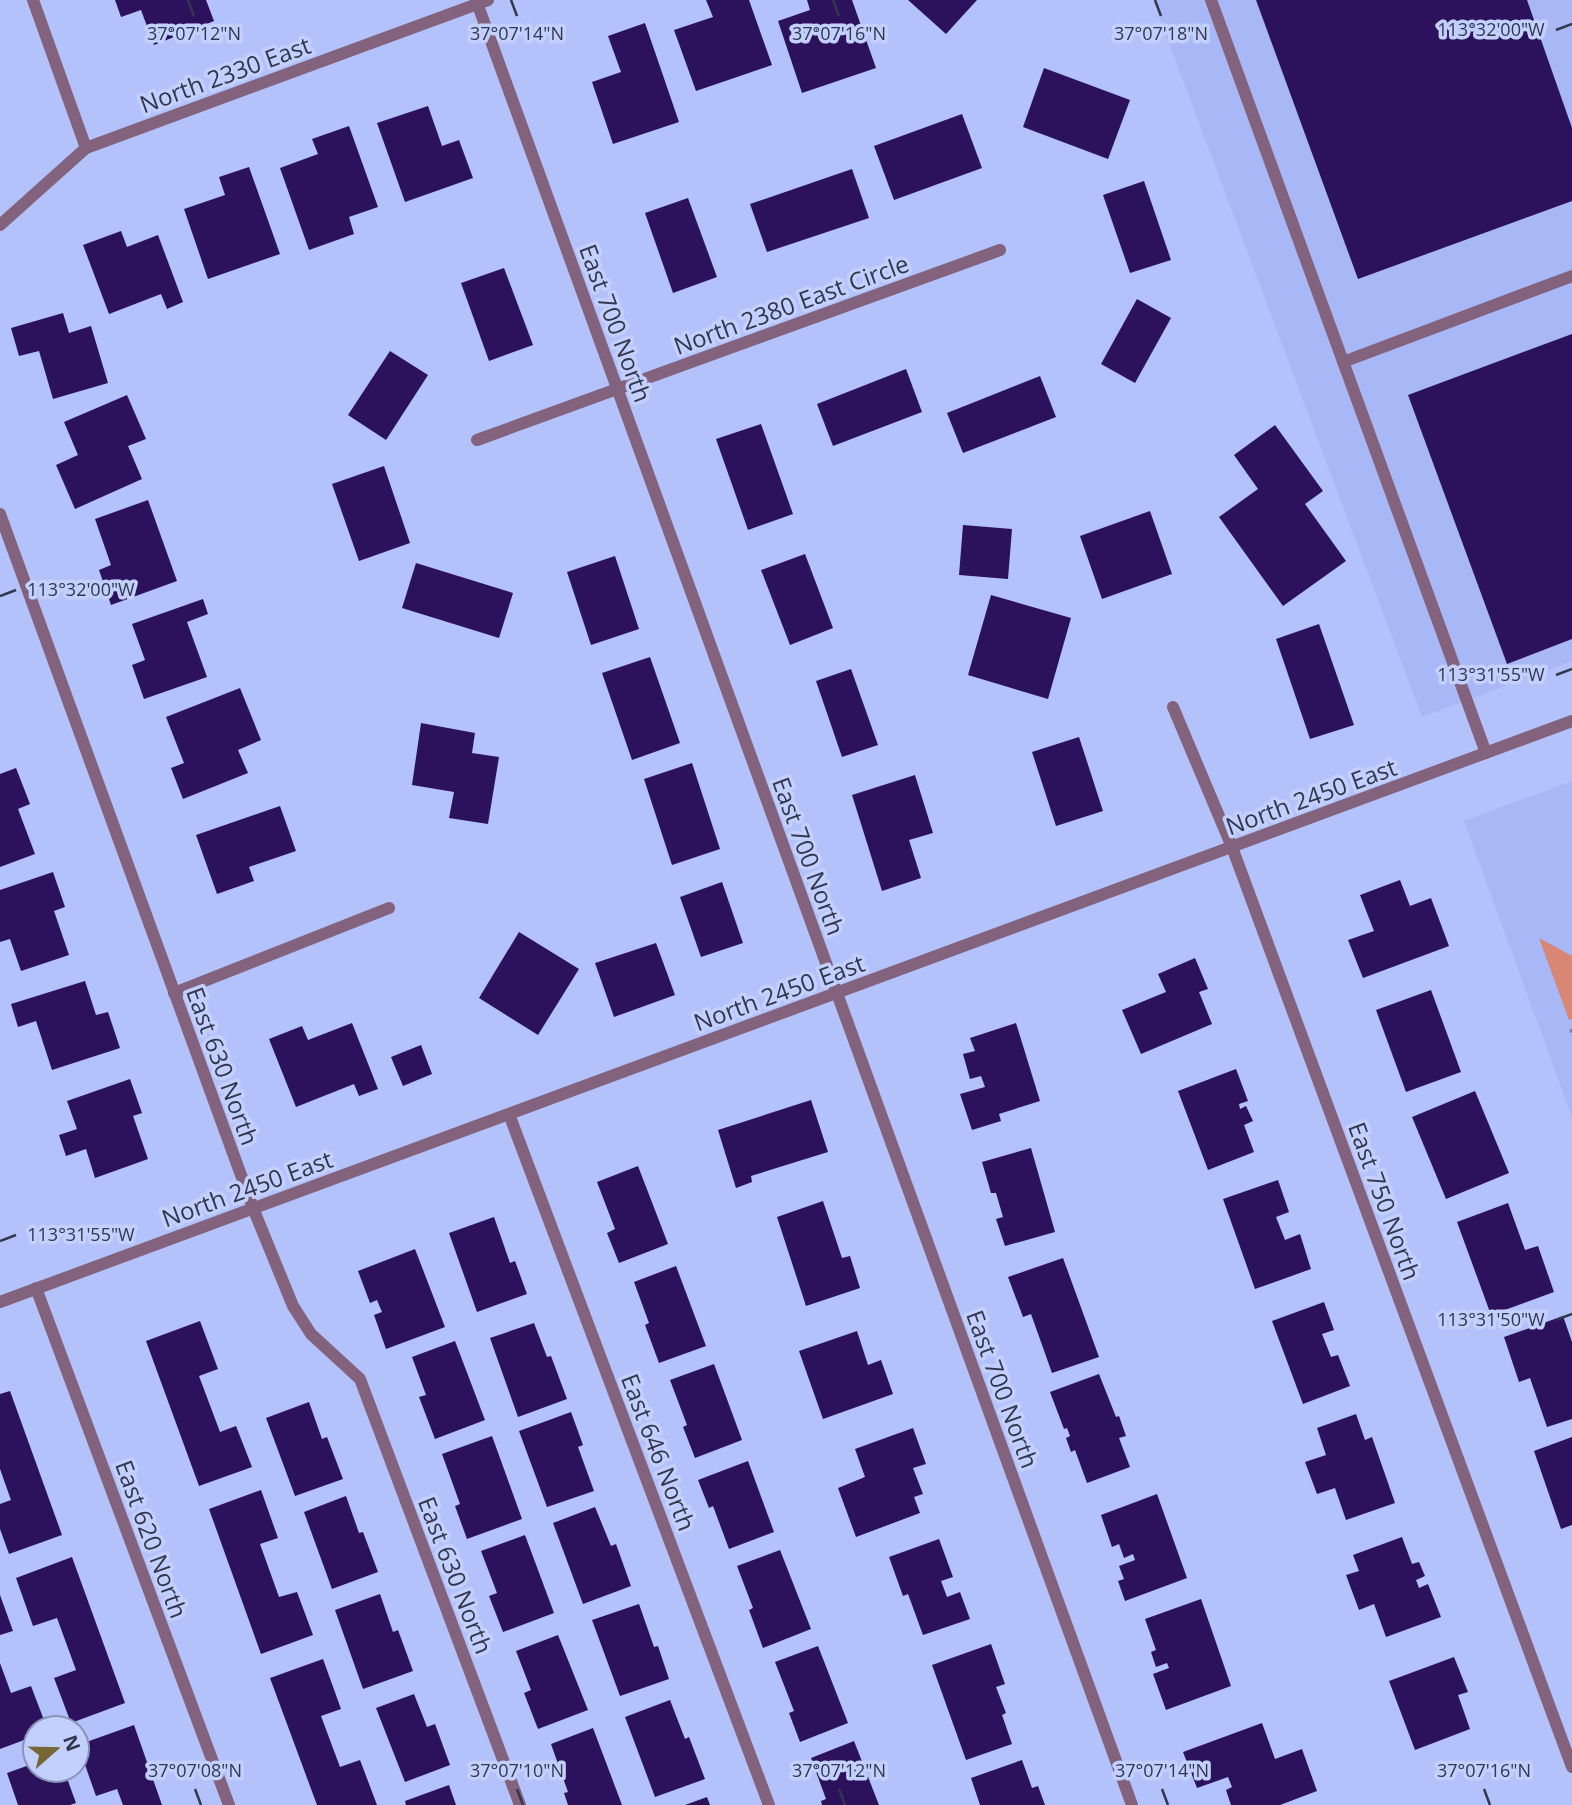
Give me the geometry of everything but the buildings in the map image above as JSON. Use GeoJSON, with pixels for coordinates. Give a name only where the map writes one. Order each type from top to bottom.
{"type":"FeatureCollection","features":[{"type":"Feature","properties":{"kind":"street"},"geometry":{"type":"LineString","coordinates":[[33,0],[86,148]]}},
{"type":"Feature","properties":{"kind":"street"},"geometry":{"type":"LineString","coordinates":[[1211,0],[1486,753]]}},
{"type":"Feature","properties":{"kind":"street","name":"North 2330 East"},"geometry":{"type":"LineString","coordinates":[[0,225],[86,148],[480,1]]}},
{"type":"Feature","properties":{"kind":"street","name":"East 700 North"},"geometry":{"type":"LineString","coordinates":[[480,1],[617,390],[1132,1805]]}},
{"type":"Feature","properties":{"kind":"street","name":"North 2380 East Circle"},"geometry":{"type":"LineString","coordinates":[[477,440],[1000,250]]}},
{"type":"Feature","properties":{"kind":"street"},"geometry":{"type":"LineString","coordinates":[[1343,362],[1572,276]]}},
{"type":"Feature","properties":{"kind":"street","name":"East 630 North"},"geometry":{"type":"LineString","coordinates":[[0,514],[253,1208],[293,1306],[311,1334],[360,1379],[520,1805]]}},
{"type":"Feature","properties":{"kind":"street","name":"East 750 North"},"geometry":{"type":"LineString","coordinates":[[1172,707],[1232,847],[1572,1767]]}},
{"type":"Feature","properties":{"kind":"street","name":"North 2450 East"},"geometry":{"type":"LineString","coordinates":[[0,1302],[1572,721]]}},
{"type":"Feature","properties":{"kind":"street"},"geometry":{"type":"LineString","coordinates":[[174,993],[389,908]]}},
{"type":"Feature","properties":{"kind":"street","name":"East 646 North"},"geometry":{"type":"LineString","coordinates":[[509,1114],[769,1805]]}},
{"type":"Feature","properties":{"kind":"street","name":"East 620 North"},"geometry":{"type":"LineString","coordinates":[[36,1288],[229,1805]]}},
{"type":"Feature","properties":{"kind":"shaded area"},"geometry":{"type":"Polygon","coordinates":[[[1153,0],[1572,0],[1572,661],[1422,717],[1153,0]]]}},
{"type":"Feature","properties":{"kind":"shaded area"},"geometry":{"type":"Polygon","coordinates":[[[1572,781],[1572,1117],[1464,821],[1572,781]]]}},
{"type":"Feature","properties":{"kind":"shaded area"},"geometry":{"type":"Polygon","coordinates":[[[1539,938],[1572,956],[1572,1019],[1569,1020],[1539,938]]]}}]}
